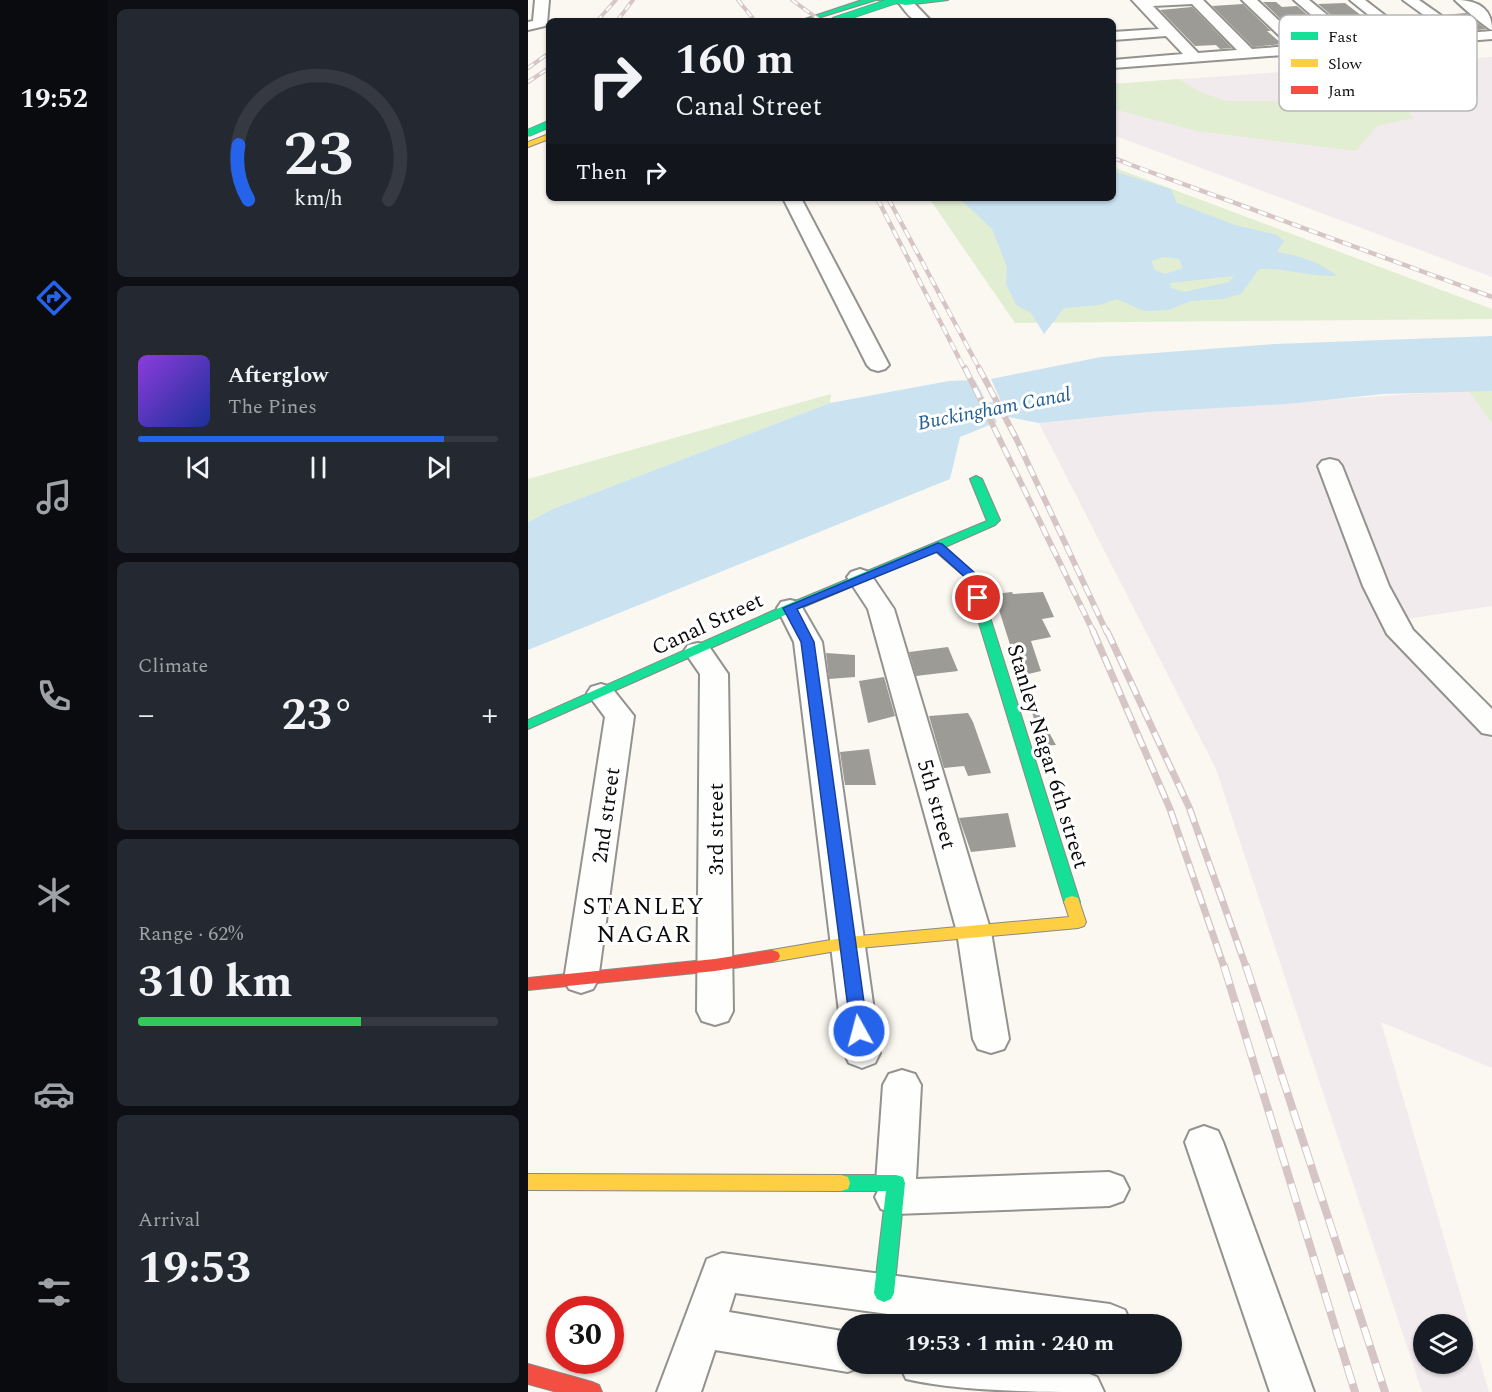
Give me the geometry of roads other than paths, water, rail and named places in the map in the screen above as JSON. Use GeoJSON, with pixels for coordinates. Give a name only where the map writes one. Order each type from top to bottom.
{"type":"FeatureCollection","features":[{"type":"Feature","properties":{"kind":"street"},"geometry":{"type":"LineString","coordinates":[[532,26],[540,23],[546,0]]}},
{"type":"Feature","properties":{"kind":"street"},"geometry":{"type":"LineString","coordinates":[[811,18],[855,3],[873,0]]}},
{"type":"Feature","properties":{"kind":"street"},"geometry":{"type":"LineString","coordinates":[[880,0],[945,0]]}},
{"type":"Feature","properties":{"kind":"street"},"geometry":{"type":"LineString","coordinates":[[1141,2],[1194,0],[1249,54]]}},
{"type":"Feature","properties":{"kind":"street"},"geometry":{"type":"LineString","coordinates":[[1249,0],[1279,28]]}},
{"type":"Feature","properties":{"kind":"street"},"geometry":{"type":"LineString","coordinates":[[1301,0],[1319,15]]}},
{"type":"Feature","properties":{"kind":"street"},"geometry":{"type":"LineString","coordinates":[[1357,0],[1376,15]]}},
{"type":"Feature","properties":{"kind":"street"},"geometry":{"type":"LineString","coordinates":[[1410,0],[1431,15]]}},
{"type":"Feature","properties":{"kind":"street"},"geometry":{"type":"LineString","coordinates":[[1462,0],[1481,13],[1486,22],[1492,26]]}},
{"type":"Feature","properties":{"kind":"street"},"geometry":{"type":"LineString","coordinates":[[844,18],[906,1]]}},
{"type":"Feature","properties":{"kind":"street"},"geometry":{"type":"LineString","coordinates":[[862,18],[906,1]]}},
{"type":"Feature","properties":{"kind":"street"},"geometry":{"type":"LineString","coordinates":[[906,1],[920,18]]}},
{"type":"Feature","properties":{"kind":"street"},"geometry":{"type":"LineString","coordinates":[[1141,2],[1190,54]]}},
{"type":"Feature","properties":{"kind":"street"},"geometry":{"type":"LineString","coordinates":[[1116,36],[1169,32]]}},
{"type":"Feature","properties":{"kind":"street"},"geometry":{"type":"LineString","coordinates":[[1477,37],[1492,35]]}},
{"type":"Feature","properties":{"kind":"street"},"geometry":{"type":"LineString","coordinates":[[1477,51],[1492,50]]}},
{"type":"Feature","properties":{"kind":"street"},"geometry":{"type":"LineString","coordinates":[[1116,54],[1249,54],[1279,52]]}},
{"type":"Feature","properties":{"kind":"street"},"geometry":{"type":"LineString","coordinates":[[1116,64],[1190,54]]}},
{"type":"Feature","properties":{"kind":"street"},"geometry":{"type":"LineString","coordinates":[[1116,77],[1279,65]]}},
{"type":"Feature","properties":{"kind":"street"},"geometry":{"type":"LineString","coordinates":[[528,123],[546,115]]}},
{"type":"Feature","properties":{"kind":"street"},"geometry":{"type":"LineString","coordinates":[[528,133],[546,132]]}},
{"type":"Feature","properties":{"kind":"street"},"geometry":{"type":"LineString","coordinates":[[528,140],[546,133]]}},
{"type":"Feature","properties":{"kind":"street"},"geometry":{"type":"LineString","coordinates":[[528,145],[546,133]]}},
{"type":"Feature","properties":{"kind":"street"},"geometry":{"type":"LineString","coordinates":[[794,201],[878,365]]}},
{"type":"Feature","properties":{"kind":"street"},"geometry":{"type":"LineString","coordinates":[[1330,466],[1376,586],[1401,634],[1492,726]]}},
{"type":"Feature","properties":{"kind":"street","name":"Canal Street"},"geometry":{"type":"LineString","coordinates":[[528,726],[860,577],[938,547],[991,523],[994,520],[976,479]]}},
{"type":"Feature","properties":{"kind":"street","name":"Stanley Nagar 6th street"},"geometry":{"type":"LineString","coordinates":[[938,547],[971,576],[1078,922],[974,932]]}},
{"type":"Feature","properties":{"kind":"street","name":"5th street"},"geometry":{"type":"LineString","coordinates":[[860,577],[881,609],[974,932],[992,1039]]}},
{"type":"Feature","properties":{"kind":"street"},"geometry":{"type":"LineString","coordinates":[[790,608],[808,642],[862,1053]]}},
{"type":"Feature","properties":{"kind":"street","name":"3rd street"},"geometry":{"type":"LineString","coordinates":[[698,651],[714,674],[715,1011]]}},
{"type":"Feature","properties":{"kind":"street","name":"2nd street"},"geometry":{"type":"LineString","coordinates":[[581,980],[620,716],[601,693]]}},
{"type":"Feature","properties":{"kind":"street"},"geometry":{"type":"LineString","coordinates":[[528,984],[715,965],[848,943],[974,932]]}},
{"type":"Feature","properties":{"kind":"street"},"geometry":{"type":"LineString","coordinates":[[884,1293],[896,1190],[902,1085]]}},
{"type":"Feature","properties":{"kind":"street"},"geometry":{"type":"LineString","coordinates":[[1204,1142],[1292,1392]]}},
{"type":"Feature","properties":{"kind":"street"},"geometry":{"type":"LineString","coordinates":[[528,1182],[896,1190],[1109,1189]]}},
{"type":"Feature","properties":{"kind":"street"},"geometry":{"type":"LineString","coordinates":[[679,1392],[722,1272],[884,1293],[974,1314]]}},
{"type":"Feature","properties":{"kind":"street"},"geometry":{"type":"LineString","coordinates":[[702,1328],[837,1350]]}},
{"type":"Feature","properties":{"kind":"street"},"geometry":{"type":"LineString","coordinates":[[528,1374],[592,1392]]}},
{"type":"Feature","properties":{"kind":"street"},"geometry":{"type":"LineString","coordinates":[[979,1376],[1082,1392]]}},
{"type":"Feature","properties":{"kind":"water"},"geometry":{"type":"Polygon","coordinates":[[[1116,172],[1171,189],[1177,203],[1235,225],[1277,235],[1284,241],[1277,252],[1323,266],[1337,276],[1259,269],[1241,294],[1223,299],[1191,301],[1168,310],[1144,311],[1117,299],[1099,305],[1064,308],[1044,334],[1031,313],[1016,305],[1006,284],[1007,267],[992,229],[962,201],[1116,201],[1116,172]],[[1163,257],[1151,261],[1155,270],[1165,274],[1183,268],[1179,259],[1163,257]],[[1234,276],[1170,283],[1171,288],[1184,292],[1229,282],[1234,276]]]}},
{"type":"Feature","properties":{"kind":"water"},"geometry":{"type":"Polygon","coordinates":[[[1492,336],[1492,391],[1383,394],[1287,404],[1149,412],[1039,423],[1008,417],[991,379],[1101,357],[1275,344],[1492,336]]]}},
{"type":"Feature","properties":{"kind":"water"},"geometry":{"type":"Polygon","coordinates":[[[975,380],[997,422],[960,437],[950,479],[528,650],[528,522],[555,508],[830,403],[949,381],[975,380]]]}},
{"type":"Feature","properties":{"kind":"waterway","name":"Buckingham Canal"},"geometry":{"type":"LineString","coordinates":[[956,415],[1038,399]]}},
{"type":"Feature","properties":{"kind":"railway"},"geometry":{"type":"LineString","coordinates":[[600,18],[616,0]]}},
{"type":"Feature","properties":{"kind":"railway"},"geometry":{"type":"LineString","coordinates":[[619,18],[633,0]]}},
{"type":"Feature","properties":{"kind":"railway"},"geometry":{"type":"LineString","coordinates":[[738,0],[753,18]]}},
{"type":"Feature","properties":{"kind":"railway"},"geometry":{"type":"LineString","coordinates":[[792,0],[817,18]]}},
{"type":"Feature","properties":{"kind":"railway"},"geometry":{"type":"LineString","coordinates":[[528,68],[546,55]]}},
{"type":"Feature","properties":{"kind":"railway"},"geometry":{"type":"LineString","coordinates":[[528,82],[546,70]]}},
{"type":"Feature","properties":{"kind":"railway"},"geometry":{"type":"LineString","coordinates":[[1116,159],[1127,163]]}},
{"type":"Feature","properties":{"kind":"railway"},"geometry":{"type":"LineString","coordinates":[[1123,162],[1492,297]]}},
{"type":"Feature","properties":{"kind":"railway"},"geometry":{"type":"LineString","coordinates":[[879,201],[965,370]]}},
{"type":"Feature","properties":{"kind":"railway"},"geometry":{"type":"LineString","coordinates":[[890,201],[980,370]]}},
{"type":"Feature","properties":{"kind":"railway"},"geometry":{"type":"LineString","coordinates":[[965,368],[1094,633]]}},
{"type":"Feature","properties":{"kind":"railway"},"geometry":{"type":"LineString","coordinates":[[979,368],[1016,438],[1107,633]]}},
{"type":"Feature","properties":{"kind":"railway"},"geometry":{"type":"LineString","coordinates":[[1093,631],[1170,809],[1224,967]]}},
{"type":"Feature","properties":{"kind":"railway"},"geometry":{"type":"LineString","coordinates":[[1107,631],[1189,807],[1246,967]]}},
{"type":"Feature","properties":{"kind":"railway"},"geometry":{"type":"LineString","coordinates":[[1224,966],[1355,1392]]}},
{"type":"Feature","properties":{"kind":"railway"},"geometry":{"type":"LineString","coordinates":[[1246,966],[1385,1392]]}},
{"type":"Feature","properties":{"kind":"district","name":"STANLEY NAGAR"},"geometry":{"type":"Point","coordinates":[644,920]}}]}
